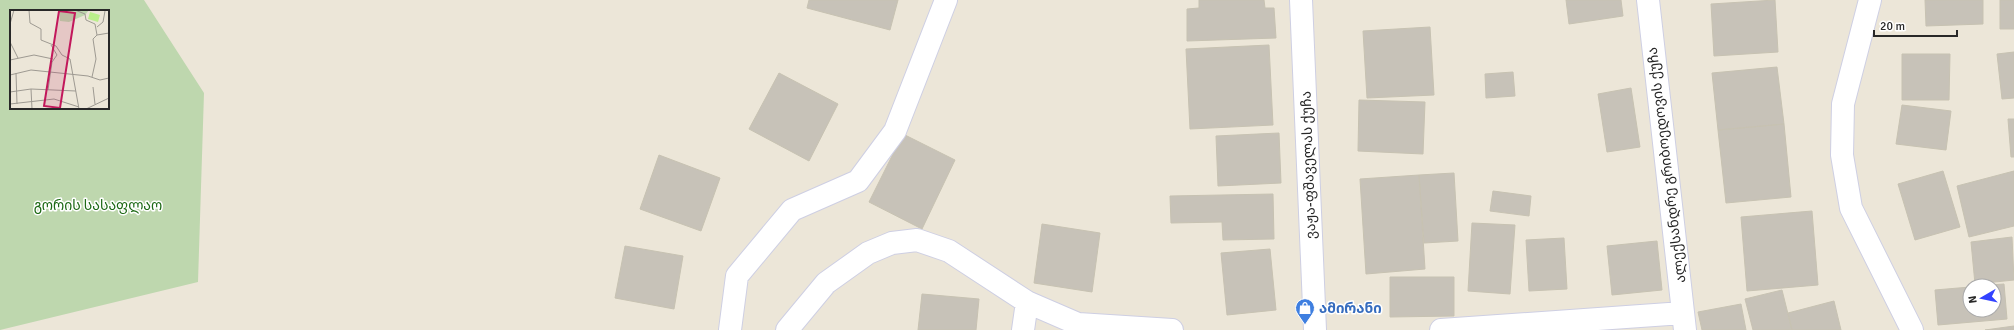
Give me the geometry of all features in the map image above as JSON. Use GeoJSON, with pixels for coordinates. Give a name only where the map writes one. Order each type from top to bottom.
{"type":"FeatureCollection","features":[{"type":"Feature","properties":{"kind":"street"},"geometry":{"type":"LineString","coordinates":[[730,330],[737,276],[792,210],[858,181],[895,131],[946,0]]}},
{"type":"Feature","properties":{"kind":"street","name":"ვაჟა-ფშაველას ქუჩა"},"geometry":{"type":"LineString","coordinates":[[1301,0],[1315,330]]}},
{"type":"Feature","properties":{"kind":"street","name":"ალექსანდრე გრიბოედოვის ქუჩა"},"geometry":{"type":"LineString","coordinates":[[1648,0],[1684,321]]}},
{"type":"Feature","properties":{"kind":"street"},"geometry":{"type":"LineString","coordinates":[[1870,0],[1843,104],[1842,155],[1851,208],[1912,330]]}},
{"type":"Feature","properties":{"kind":"street"},"geometry":{"type":"LineString","coordinates":[[787,330],[826,283],[868,253],[892,243],[917,240],[950,251],[1027,302],[1078,324],[1172,330]]}},
{"type":"Feature","properties":{"kind":"street"},"geometry":{"type":"LineString","coordinates":[[1023,330],[1027,302]]}},
{"type":"Feature","properties":{"kind":"street"},"geometry":{"type":"LineString","coordinates":[[1441,330],[1684,321]]}},
{"type":"Feature","properties":{"kind":"green space","name":"გორის სასაფლაო"},"geometry":{"type":"Polygon","coordinates":[[[0,0],[144,0],[204,93],[198,282],[0,330],[0,0]]]}},
{"type":"Feature","properties":{"kind":"building"},"geometry":{"type":"Polygon","coordinates":[[[809,0],[898,0],[890,30],[807,8],[809,0]]]}},
{"type":"Feature","properties":{"kind":"building"},"geometry":{"type":"Polygon","coordinates":[[[1199,0],[1264,0],[1265,8],[1274,8],[1276,38],[1187,41],[1187,9],[1199,8],[1199,0]]]}},
{"type":"Feature","properties":{"kind":"building"},"geometry":{"type":"Polygon","coordinates":[[[1566,0],[1621,0],[1623,16],[1569,24],[1566,0]]]}},
{"type":"Feature","properties":{"kind":"building"},"geometry":{"type":"Polygon","coordinates":[[[1775,0],[1778,52],[1714,56],[1711,4],[1775,0]]]}},
{"type":"Feature","properties":{"kind":"building"},"geometry":{"type":"Polygon","coordinates":[[[1925,0],[1983,0],[1983,24],[1926,26],[1925,0]]]}},
{"type":"Feature","properties":{"kind":"building"},"geometry":{"type":"Polygon","coordinates":[[[2000,0],[2014,0],[2014,29],[2000,29],[2000,0]]]}},
{"type":"Feature","properties":{"kind":"building"},"geometry":{"type":"Polygon","coordinates":[[[1430,27],[1434,95],[1367,98],[1363,31],[1430,27]]]}},
{"type":"Feature","properties":{"kind":"building"},"geometry":{"type":"Polygon","coordinates":[[[1269,45],[1273,125],[1190,129],[1186,49],[1269,45]]]}},
{"type":"Feature","properties":{"kind":"building"},"geometry":{"type":"Polygon","coordinates":[[[2014,52],[2014,98],[2002,99],[1997,54],[2014,52]]]}},
{"type":"Feature","properties":{"kind":"building"},"geometry":{"type":"Polygon","coordinates":[[[1902,54],[1950,54],[1949,100],[1902,100],[1902,54]]]}},
{"type":"Feature","properties":{"kind":"building"},"geometry":{"type":"Polygon","coordinates":[[[1777,67],[1784,124],[1718,130],[1712,73],[1777,67]]]}},
{"type":"Feature","properties":{"kind":"building"},"geometry":{"type":"Polygon","coordinates":[[[1513,72],[1515,96],[1486,98],[1485,74],[1513,72]]]}},
{"type":"Feature","properties":{"kind":"building"},"geometry":{"type":"Polygon","coordinates":[[[779,73],[838,104],[809,161],[749,129],[779,73]]]}},
{"type":"Feature","properties":{"kind":"building"},"geometry":{"type":"Polygon","coordinates":[[[1631,88],[1640,147],[1607,152],[1598,94],[1631,88]]]}},
{"type":"Feature","properties":{"kind":"building"},"geometry":{"type":"Polygon","coordinates":[[[1359,100],[1425,102],[1423,154],[1358,151],[1359,100]]]}},
{"type":"Feature","properties":{"kind":"building"},"geometry":{"type":"Polygon","coordinates":[[[1902,105],[1951,111],[1946,150],[1896,144],[1902,105]]]}},
{"type":"Feature","properties":{"kind":"building"},"geometry":{"type":"Polygon","coordinates":[[[2008,119],[2014,119],[2014,157],[2011,157],[2008,119]]]}},
{"type":"Feature","properties":{"kind":"building"},"geometry":{"type":"Polygon","coordinates":[[[1784,124],[1791,197],[1726,203],[1718,130],[1784,124]]]}},
{"type":"Feature","properties":{"kind":"building"},"geometry":{"type":"Polygon","coordinates":[[[1279,133],[1281,183],[1218,186],[1216,136],[1279,133]]]}},
{"type":"Feature","properties":{"kind":"building"},"geometry":{"type":"Polygon","coordinates":[[[903,134],[955,160],[922,229],[869,202],[903,134]]]}},
{"type":"Feature","properties":{"kind":"building"},"geometry":{"type":"Polygon","coordinates":[[[659,155],[720,178],[701,231],[640,209],[659,155]]]}},
{"type":"Feature","properties":{"kind":"building"},"geometry":{"type":"Polygon","coordinates":[[[1943,171],[1960,227],[1915,240],[1898,184],[1943,171]]]}},
{"type":"Feature","properties":{"kind":"building"},"geometry":{"type":"Polygon","coordinates":[[[2014,171],[2014,226],[1969,237],[1957,186],[2014,171]]]}},
{"type":"Feature","properties":{"kind":"building"},"geometry":{"type":"Polygon","coordinates":[[[1454,173],[1458,241],[1424,243],[1419,175],[1454,173]]]}},
{"type":"Feature","properties":{"kind":"building"},"geometry":{"type":"Polygon","coordinates":[[[1419,175],[1425,269],[1366,274],[1360,179],[1419,175]]]}},
{"type":"Feature","properties":{"kind":"building"},"geometry":{"type":"Polygon","coordinates":[[[1493,191],[1531,196],[1529,216],[1490,211],[1493,191]]]}},
{"type":"Feature","properties":{"kind":"building"},"geometry":{"type":"Polygon","coordinates":[[[1273,194],[1274,239],[1223,240],[1222,222],[1171,223],[1170,196],[1273,194]]]}},
{"type":"Feature","properties":{"kind":"building"},"geometry":{"type":"Polygon","coordinates":[[[1812,211],[1818,285],[1747,291],[1741,217],[1812,211]]]}},
{"type":"Feature","properties":{"kind":"building"},"geometry":{"type":"Polygon","coordinates":[[[1472,223],[1515,225],[1510,294],[1468,291],[1472,223]]]}},
{"type":"Feature","properties":{"kind":"building"},"geometry":{"type":"Polygon","coordinates":[[[1042,224],[1100,233],[1092,292],[1034,283],[1042,224]]]}},
{"type":"Feature","properties":{"kind":"building"},"geometry":{"type":"Polygon","coordinates":[[[2012,237],[2014,280],[2002,281],[2002,278],[1974,278],[1971,242],[2012,237]]]}},
{"type":"Feature","properties":{"kind":"building"},"geometry":{"type":"Polygon","coordinates":[[[1564,238],[1567,289],[1529,291],[1526,240],[1564,238]]]}},
{"type":"Feature","properties":{"kind":"building"},"geometry":{"type":"Polygon","coordinates":[[[1657,241],[1662,290],[1612,295],[1607,246],[1657,241]]]}},
{"type":"Feature","properties":{"kind":"building"},"geometry":{"type":"Polygon","coordinates":[[[625,246],[683,256],[674,309],[615,298],[625,246]]]}},
{"type":"Feature","properties":{"kind":"building"},"geometry":{"type":"Polygon","coordinates":[[[1270,249],[1276,310],[1227,315],[1221,253],[1270,249]]]}},
{"type":"Feature","properties":{"kind":"building"},"geometry":{"type":"Polygon","coordinates":[[[1390,277],[1454,277],[1454,316],[1390,317],[1390,277]]]}},
{"type":"Feature","properties":{"kind":"building"},"geometry":{"type":"Polygon","coordinates":[[[2002,284],[2004,284],[2007,319],[1938,325],[1935,290],[1962,288],[1962,318],[2002,318],[2002,284]]]}},
{"type":"Feature","properties":{"kind":"building"},"geometry":{"type":"Polygon","coordinates":[[[1782,290],[1792,330],[1753,330],[1745,299],[1782,290]]]}},
{"type":"Feature","properties":{"kind":"building"},"geometry":{"type":"Polygon","coordinates":[[[922,294],[979,299],[976,330],[918,330],[922,294]]]}},
{"type":"Feature","properties":{"kind":"building"},"geometry":{"type":"Polygon","coordinates":[[[1834,301],[1841,330],[1792,330],[1788,313],[1834,301]]]}},
{"type":"Feature","properties":{"kind":"building"},"geometry":{"type":"Polygon","coordinates":[[[1741,304],[1746,330],[1702,330],[1698,312],[1741,304]]]}},
{"type":"Feature","properties":{"kind":"building"},"geometry":{"type":"Polygon","coordinates":[[[2014,326],[2014,330],[1985,330],[2014,326]]]}},
{"type":"Feature","properties":{"kind":"place","name":"ამირანი"},"geometry":{"type":"Point","coordinates":[1305,325]}}]}
